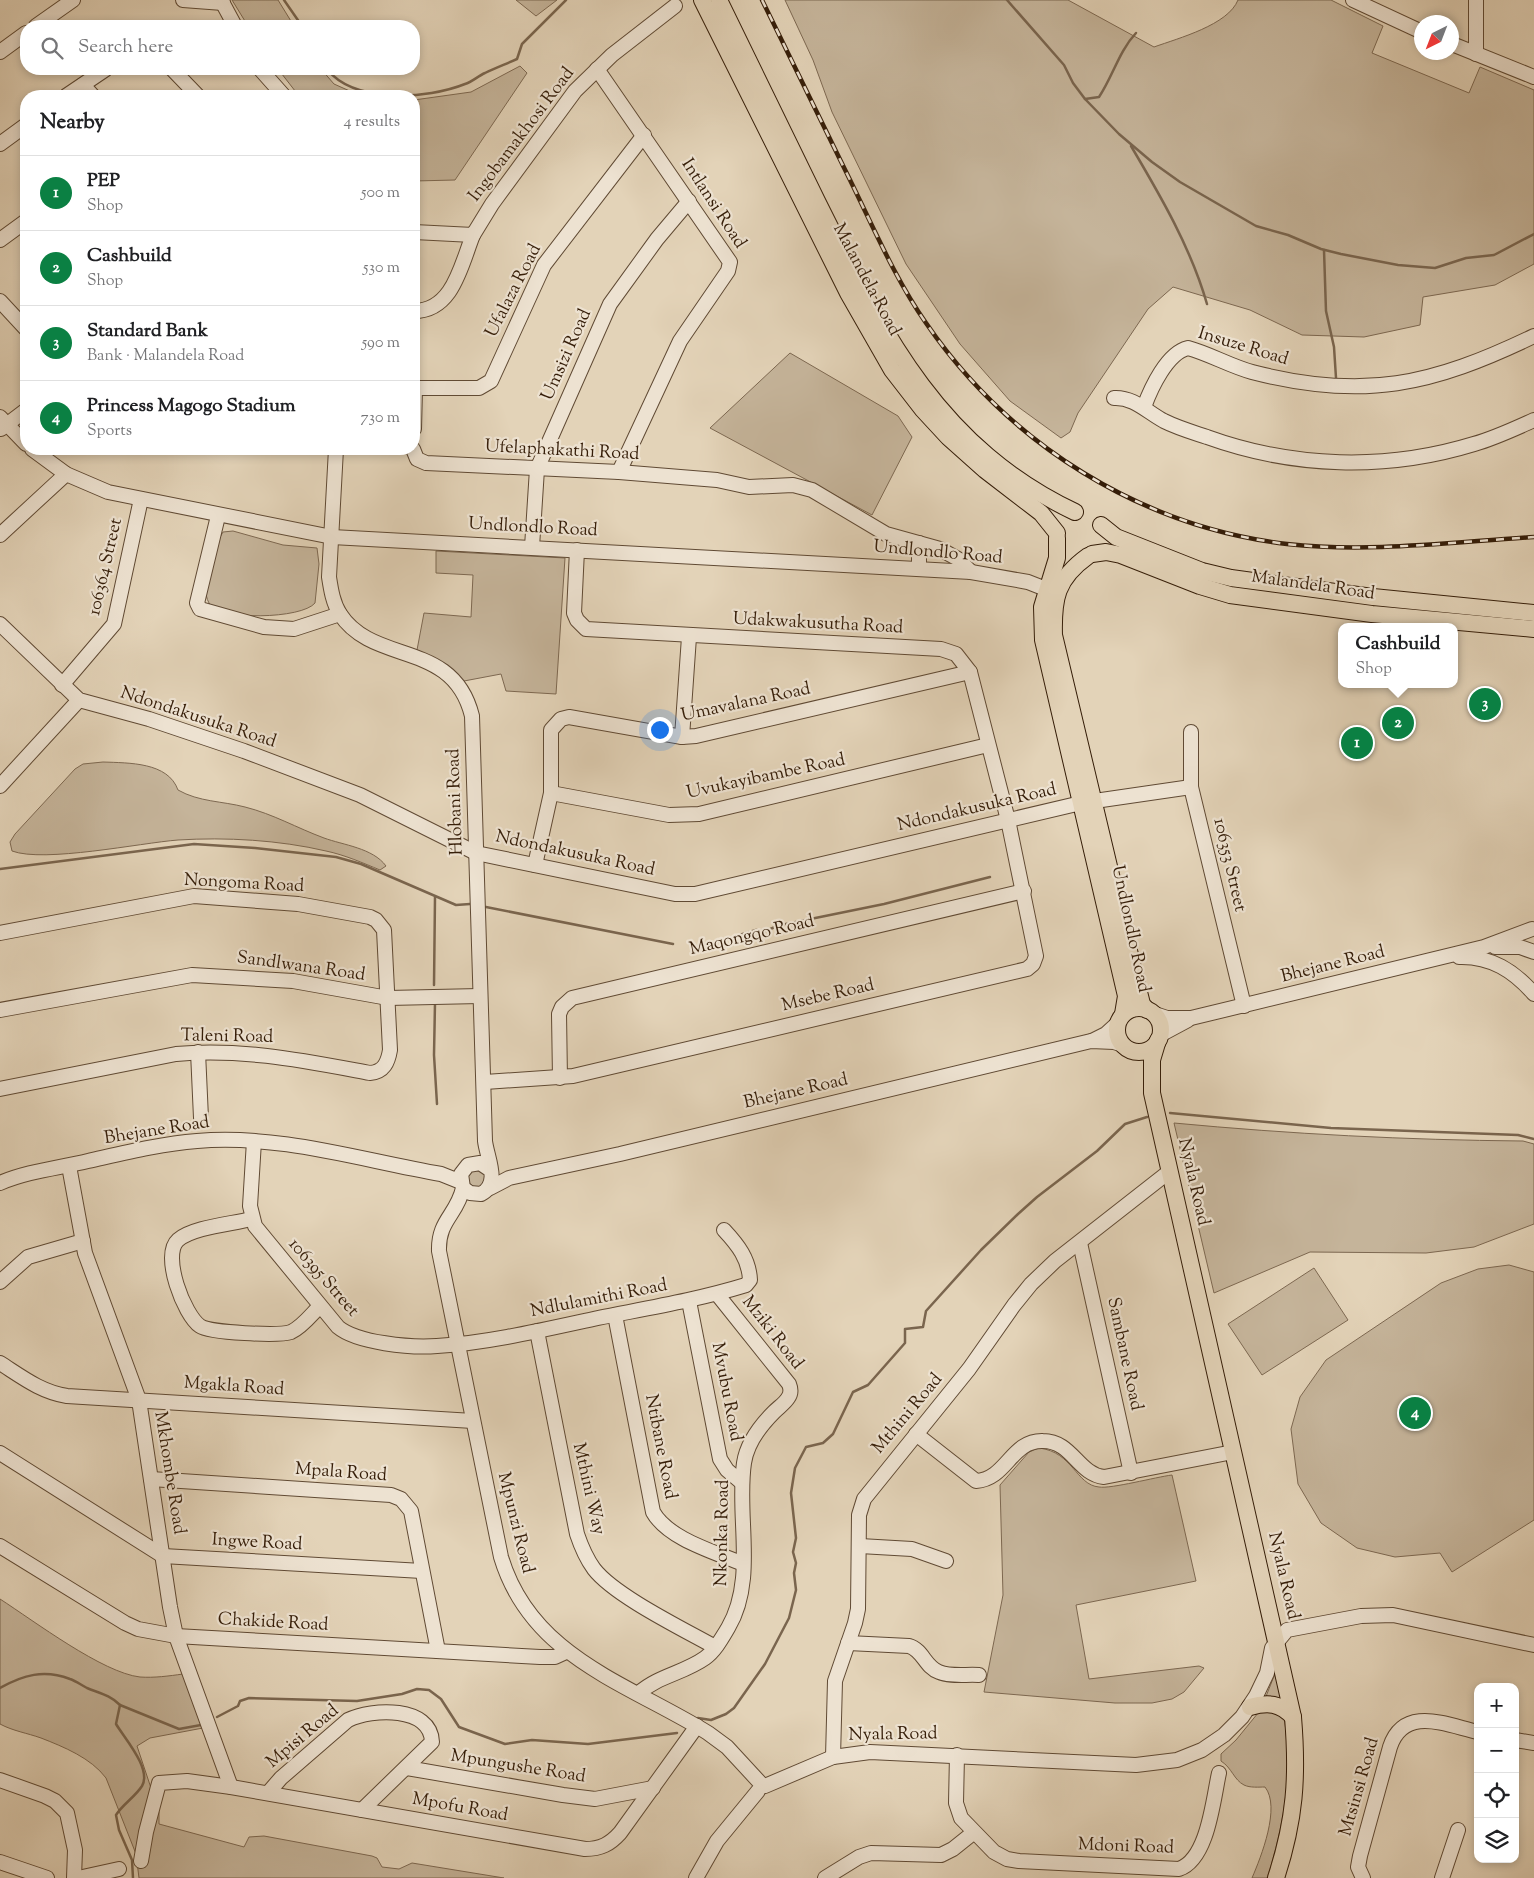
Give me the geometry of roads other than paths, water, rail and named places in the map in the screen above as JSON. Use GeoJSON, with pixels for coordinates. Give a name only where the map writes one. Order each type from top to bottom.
{"type":"FeatureCollection","features":[{"type":"Feature","properties":{"kind":"main road","name":"Malandela Road"},"geometry":{"type":"LineString","coordinates":[[702,0],[851,300],[892,370],[917,403],[948,437],[985,470],[1040,513],[1057,535]]}},
{"type":"Feature","properties":{"kind":"main road","name":"Malandela Road"},"geometry":{"type":"LineString","coordinates":[[719,0],[857,281],[884,331],[910,370],[956,425],[988,456],[1034,490],[1075,512]]}},
{"type":"Feature","properties":{"kind":"main road"},"geometry":{"type":"LineString","coordinates":[[1075,512],[1088,512],[1101,525],[1102,541],[1090,555],[1078,557],[1068,554],[1061,547],[1057,535],[1065,517],[1075,512]]}},
{"type":"Feature","properties":{"kind":"main road","name":"Malandela Road"},"geometry":{"type":"LineString","coordinates":[[1101,525],[1116,537],[1202,571],[1230,578],[1373,597],[1534,613]]}},
{"type":"Feature","properties":{"kind":"main road","name":"Undlondlo Road"},"geometry":{"type":"LineString","coordinates":[[1057,535],[1057,558],[1052,591],[1054,636],[1126,996],[1120,1018]]}},
{"type":"Feature","properties":{"kind":"main road","name":"Malandela Road"},"geometry":{"type":"LineString","coordinates":[[1090,555],[1106,552],[1121,555],[1200,586],[1230,595],[1372,614],[1534,629]]}},
{"type":"Feature","properties":{"kind":"main road","name":"Undlondlo Road"},"geometry":{"type":"LineString","coordinates":[[1052,591],[1090,555]]}},
{"type":"Feature","properties":{"kind":"main road","name":"Undlondlo Road"},"geometry":{"type":"LineString","coordinates":[[1087,802],[1142,1004],[1150,1011]]}},
{"type":"Feature","properties":{"kind":"main road"},"geometry":{"type":"LineString","coordinates":[[1137,1008],[1150,1011],[1159,1023],[1159,1038],[1144,1051],[1125,1047],[1118,1037],[1120,1018],[1137,1008]]}},
{"type":"Feature","properties":{"kind":"main road","name":"Nyala Road"},"geometry":{"type":"LineString","coordinates":[[1152,1092],[1152,1060],[1159,1038]]}},
{"type":"Feature","properties":{"kind":"main road","name":"Nyala Road"},"geometry":{"type":"LineString","coordinates":[[1125,1047],[1141,1067],[1152,1092],[1277,1640]]}},
{"type":"Feature","properties":{"kind":"main road"},"geometry":{"type":"LineString","coordinates":[[1276,1878],[1285,1850],[1296,1786],[1297,1757],[1293,1717],[1277,1640]]}},
{"type":"Feature","properties":{"kind":"main road"},"geometry":{"type":"LineString","coordinates":[[1250,1707],[1273,1704],[1286,1710],[1293,1717]]}},
{"type":"Feature","properties":{"kind":"street"},"geometry":{"type":"LineString","coordinates":[[45,20],[73,0]]}},
{"type":"Feature","properties":{"kind":"street"},"geometry":{"type":"LineString","coordinates":[[183,0],[222,2],[231,20]]}},
{"type":"Feature","properties":{"kind":"street"},"geometry":{"type":"LineString","coordinates":[[1354,0],[1414,28]]}},
{"type":"Feature","properties":{"kind":"street"},"geometry":{"type":"LineString","coordinates":[[1476,0],[1476,54]]}},
{"type":"Feature","properties":{"kind":"street","name":"Ingobamakhosi Road"},"geometry":{"type":"LineString","coordinates":[[420,310],[437,306],[448,295],[473,235],[492,204],[557,115],[597,69],[675,6]]}},
{"type":"Feature","properties":{"kind":"street"},"geometry":{"type":"LineString","coordinates":[[0,52],[20,37]]}},
{"type":"Feature","properties":{"kind":"street"},"geometry":{"type":"LineString","coordinates":[[1459,47],[1534,77]]}},
{"type":"Feature","properties":{"kind":"street","name":"Intlansi Road"},"geometry":{"type":"LineString","coordinates":[[597,69],[728,257],[730,266],[680,342],[619,472]]}},
{"type":"Feature","properties":{"kind":"street"},"geometry":{"type":"LineString","coordinates":[[75,90],[97,75]]}},
{"type":"Feature","properties":{"kind":"street"},"geometry":{"type":"LineString","coordinates":[[178,75],[192,90]]}},
{"type":"Feature","properties":{"kind":"street"},"geometry":{"type":"LineString","coordinates":[[265,75],[279,90]]}},
{"type":"Feature","properties":{"kind":"street"},"geometry":{"type":"LineString","coordinates":[[83,85],[88,90]]}},
{"type":"Feature","properties":{"kind":"street"},"geometry":{"type":"LineString","coordinates":[[0,144],[20,129]]}},
{"type":"Feature","properties":{"kind":"street","name":"Ufalaza Road"},"geometry":{"type":"LineString","coordinates":[[420,388],[479,388],[491,381],[544,265],[644,135]]}},
{"type":"Feature","properties":{"kind":"street","name":"Umsizi Road"},"geometry":{"type":"LineString","coordinates":[[532,547],[537,469],[610,304],[657,238],[689,201]]}},
{"type":"Feature","properties":{"kind":"street"},"geometry":{"type":"LineString","coordinates":[[0,240],[20,225]]}},
{"type":"Feature","properties":{"kind":"street"},"geometry":{"type":"LineString","coordinates":[[420,232],[473,235]]}},
{"type":"Feature","properties":{"kind":"street"},"geometry":{"type":"LineString","coordinates":[[0,300],[20,319]]}},
{"type":"Feature","properties":{"kind":"street","name":"Insuze Road"},"geometry":{"type":"LineString","coordinates":[[1144,407],[1149,394],[1172,358],[1180,350],[1188,348],[1250,371],[1291,381],[1332,387],[1349,387],[1394,384],[1448,373],[1534,336]]}},
{"type":"Feature","properties":{"kind":"street"},"geometry":{"type":"LineString","coordinates":[[1114,398],[1122,398],[1144,407],[1177,427],[1231,446],[1302,461],[1338,464],[1388,462],[1454,450],[1492,438],[1534,420]]}},
{"type":"Feature","properties":{"kind":"street"},"geometry":{"type":"LineString","coordinates":[[20,414],[2,424],[20,439]]}},
{"type":"Feature","properties":{"kind":"street","name":"Undlondlo Road"},"geometry":{"type":"LineString","coordinates":[[40,455],[66,474],[108,492],[218,516],[332,537],[971,572],[1028,582],[1052,591]]}},
{"type":"Feature","properties":{"kind":"street","name":"Hlobani Road"},"geometry":{"type":"LineString","coordinates":[[336,455],[329,577],[332,596],[340,614],[361,634],[378,644],[432,662],[449,674],[466,696],[472,716],[484,1082],[484,1141],[490,1171]]}},
{"type":"Feature","properties":{"kind":"street","name":"Ufelaphakathi Road"},"geometry":{"type":"LineString","coordinates":[[415,455],[417,459],[426,463],[619,472],[717,480],[749,487],[783,484],[812,490],[886,534],[940,549],[958,559],[971,572]]}},
{"type":"Feature","properties":{"kind":"street"},"geometry":{"type":"LineString","coordinates":[[0,535],[66,474]]}},
{"type":"Feature","properties":{"kind":"street","name":"106364 Street"},"geometry":{"type":"LineString","coordinates":[[62,685],[114,624],[141,499]]}},
{"type":"Feature","properties":{"kind":"street"},"geometry":{"type":"LineString","coordinates":[[218,516],[197,602],[200,609],[264,626],[294,629],[340,614]]}},
{"type":"Feature","properties":{"kind":"street"},"geometry":{"type":"LineString","coordinates":[[919,543],[919,569]]}},
{"type":"Feature","properties":{"kind":"street","name":"Udakwakusutha Road"},"geometry":{"type":"LineString","coordinates":[[577,550],[574,613],[581,625],[586,629],[940,649],[956,654],[970,672],[1008,820]]}},
{"type":"Feature","properties":{"kind":"street","name":"Ndondakusuka Road"},"geometry":{"type":"LineString","coordinates":[[0,624],[79,700],[149,719],[244,751],[360,795],[476,853],[675,894],[695,894],[1087,802],[1191,787]]}},
{"type":"Feature","properties":{"kind":"street"},"geometry":{"type":"LineString","coordinates":[[682,737],[689,636]]}},
{"type":"Feature","properties":{"kind":"street","name":"Umavalana Road"},"geometry":{"type":"LineString","coordinates":[[535,865],[551,793],[551,730],[561,719],[569,717],[682,737],[706,734],[970,672]]}},
{"type":"Feature","properties":{"kind":"street"},"geometry":{"type":"LineString","coordinates":[[0,786],[79,700]]}},
{"type":"Feature","properties":{"kind":"street","name":"106353 Street"},"geometry":{"type":"LineString","coordinates":[[1191,732],[1191,787],[1244,1006]]}},
{"type":"Feature","properties":{"kind":"street","name":"Uvukayibambe Road"},"geometry":{"type":"LineString","coordinates":[[551,793],[669,814],[699,814],[988,745]]}},
{"type":"Feature","properties":{"kind":"street","name":"Msebe Road"},"geometry":{"type":"LineString","coordinates":[[484,1082],[560,1078],[1027,969],[1033,964],[1036,956],[1008,820]]}},
{"type":"Feature","properties":{"kind":"street","name":"Maqongqo Road"},"geometry":{"type":"LineString","coordinates":[[560,1078],[559,1014],[566,1002],[572,998],[1024,891]]}},
{"type":"Feature","properties":{"kind":"street","name":"Nongoma Road"},"geometry":{"type":"LineString","coordinates":[[0,933],[194,896],[298,904],[355,914],[376,920],[384,930],[388,998]]}},
{"type":"Feature","properties":{"kind":"street"},"geometry":{"type":"LineString","coordinates":[[1533,927],[1530,939],[1534,951]]}},
{"type":"Feature","properties":{"kind":"street","name":"Bhejane Road"},"geometry":{"type":"LineString","coordinates":[[1484,948],[1533,927]]}},
{"type":"Feature","properties":{"kind":"street","name":"Bhejane Road"},"geometry":{"type":"LineString","coordinates":[[1150,1011],[1167,1018],[1191,1018],[1484,948],[1520,947],[1534,951]]}},
{"type":"Feature","properties":{"kind":"street"},"geometry":{"type":"LineString","coordinates":[[1443,957],[1468,957],[1498,964],[1518,978],[1534,994]]}},
{"type":"Feature","properties":{"kind":"street","name":"Sandlwana Road"},"geometry":{"type":"LineString","coordinates":[[0,1010],[192,975],[293,981],[388,998],[480,996]]}},
{"type":"Feature","properties":{"kind":"street","name":"Taleni Road"},"geometry":{"type":"LineString","coordinates":[[0,1089],[176,1054],[198,1052],[264,1054],[376,1073],[388,1061],[390,1050],[388,998]]}},
{"type":"Feature","properties":{"kind":"street","name":"Bhejane Road"},"geometry":{"type":"LineString","coordinates":[[484,1191],[508,1178],[620,1154],[1091,1041],[1106,1034],[1120,1018]]}},
{"type":"Feature","properties":{"kind":"street","name":"Bhejane Road"},"geometry":{"type":"LineString","coordinates":[[1159,1038],[1191,1018]]}},
{"type":"Feature","properties":{"kind":"street","name":"Bhejane Road"},"geometry":{"type":"LineString","coordinates":[[1091,1041],[1114,1042],[1125,1047]]}},
{"type":"Feature","properties":{"kind":"street"},"geometry":{"type":"LineString","coordinates":[[198,1052],[201,1118]]}},
{"type":"Feature","properties":{"kind":"street","name":"Bhejane Road"},"geometry":{"type":"LineString","coordinates":[[0,1183],[32,1172],[177,1143],[215,1140],[281,1143],[441,1174],[464,1176]]}},
{"type":"Feature","properties":{"kind":"street"},"geometry":{"type":"LineString","coordinates":[[254,1141],[250,1196],[251,1219],[193,1232],[175,1244],[171,1252],[171,1264],[193,1319],[208,1329],[282,1333],[297,1328],[319,1307]]}},
{"type":"Feature","properties":{"kind":"street"},"geometry":{"type":"LineString","coordinates":[[464,1176],[481,1150],[484,1141]]}},
{"type":"Feature","properties":{"kind":"street"},"geometry":{"type":"LineString","coordinates":[[464,1176],[480,1163],[490,1171],[508,1178]]}},
{"type":"Feature","properties":{"kind":"street","name":"Mkhombe Road"},"geometry":{"type":"LineString","coordinates":[[69,1166],[82,1241],[139,1400],[176,1636],[231,1787]]}},
{"type":"Feature","properties":{"kind":"street"},"geometry":{"type":"LineString","coordinates":[[464,1176],[470,1193],[484,1191],[492,1180],[490,1171]]}},
{"type":"Feature","properties":{"kind":"street","name":"Mthini Road"},"geometry":{"type":"LineString","coordinates":[[833,1758],[834,1681],[858,1609],[859,1515],[864,1499],[969,1370],[1014,1305],[1031,1284],[1056,1261],[1170,1171]]}},
{"type":"Feature","properties":{"kind":"street","name":"Mpunzi Road"},"geometry":{"type":"LineString","coordinates":[[464,1176],[456,1206],[442,1227],[439,1239],[473,1422],[507,1576],[527,1612],[566,1652],[697,1726],[727,1747],[746,1767],[763,1790]]}},
{"type":"Feature","properties":{"kind":"street","name":"Mpunzi Road"},"geometry":{"type":"LineString","coordinates":[[456,1206],[484,1191]]}},
{"type":"Feature","properties":{"kind":"street","name":"106395 Street"},"geometry":{"type":"LineString","coordinates":[[251,1219],[261,1235],[319,1307],[338,1327],[353,1337],[424,1346],[458,1343]]}},
{"type":"Feature","properties":{"kind":"street","name":"Ndlulamithi Road"},"geometry":{"type":"LineString","coordinates":[[458,1343],[537,1331],[689,1301],[746,1285],[750,1280],[750,1274],[742,1250],[724,1230]]}},
{"type":"Feature","properties":{"kind":"street"},"geometry":{"type":"LineString","coordinates":[[0,1282],[28,1257],[82,1241]]}},
{"type":"Feature","properties":{"kind":"street","name":"Sambane Road"},"geometry":{"type":"LineString","coordinates":[[1080,1243],[1131,1472]]}},
{"type":"Feature","properties":{"kind":"street","name":"Mziki Road"},"geometry":{"type":"LineString","coordinates":[[717,1294],[789,1384],[791,1391],[788,1398]]}},
{"type":"Feature","properties":{"kind":"street","name":"Mvubu Road"},"geometry":{"type":"LineString","coordinates":[[689,1301],[720,1459],[727,1470],[741,1482]]}},
{"type":"Feature","properties":{"kind":"street","name":"Ntibane Road"},"geometry":{"type":"LineString","coordinates":[[615,1315],[654,1512],[658,1520],[676,1534],[743,1564]]}},
{"type":"Feature","properties":{"kind":"street","name":"Mthini Way"},"geometry":{"type":"LineString","coordinates":[[537,1331],[577,1534],[586,1558],[594,1569],[615,1588],[715,1647]]}},
{"type":"Feature","properties":{"kind":"street","name":"Mgakla Road"},"geometry":{"type":"LineString","coordinates":[[0,1363],[34,1385],[56,1394],[473,1422]]}},
{"type":"Feature","properties":{"kind":"street","name":"Nkonka Road"},"geometry":{"type":"LineString","coordinates":[[639,1694],[654,1682],[705,1658],[728,1628],[737,1607],[743,1582],[741,1482],[744,1460],[751,1442],[761,1426],[788,1398]]}},
{"type":"Feature","properties":{"kind":"street"},"geometry":{"type":"LineString","coordinates":[[916,1434],[976,1481],[996,1475],[1020,1447],[1042,1441],[1064,1446],[1089,1473],[1096,1476],[1114,1476],[1234,1452]]}},
{"type":"Feature","properties":{"kind":"street","name":"Ingwe Road"},"geometry":{"type":"LineString","coordinates":[[0,1453],[163,1556],[422,1571]]}},
{"type":"Feature","properties":{"kind":"street","name":"Mpala Road"},"geometry":{"type":"LineString","coordinates":[[151,1479],[396,1496],[405,1502],[411,1511],[438,1650]]}},
{"type":"Feature","properties":{"kind":"street","name":"Chakide Road"},"geometry":{"type":"LineString","coordinates":[[0,1546],[125,1623],[138,1629],[176,1636],[540,1657],[555,1657],[566,1652]]}},
{"type":"Feature","properties":{"kind":"street"},"geometry":{"type":"LineString","coordinates":[[860,1546],[912,1549],[946,1561]]}},
{"type":"Feature","properties":{"kind":"street"},"geometry":{"type":"LineString","coordinates":[[1277,1640],[1287,1630],[1361,1616],[1393,1615],[1534,1645]]}},
{"type":"Feature","properties":{"kind":"street","name":"Nyala Road"},"geometry":{"type":"LineString","coordinates":[[696,1878],[717,1841],[742,1811],[763,1790],[787,1777],[833,1758],[891,1752],[1136,1766],[1163,1763],[1189,1756],[1213,1743],[1233,1727],[1250,1707],[1262,1685],[1272,1648],[1277,1640]]}},
{"type":"Feature","properties":{"kind":"street"},"geometry":{"type":"LineString","coordinates":[[848,1643],[909,1646],[915,1648],[926,1662],[939,1672],[979,1675]]}},
{"type":"Feature","properties":{"kind":"street","name":"Mpisi Road"},"geometry":{"type":"LineString","coordinates":[[268,1793],[281,1778],[336,1729],[358,1715],[413,1716],[428,1728],[432,1742],[362,1810]]}},
{"type":"Feature","properties":{"kind":"street","name":"Mtsinsi Road"},"geometry":{"type":"LineString","coordinates":[[1363,1878],[1358,1867],[1360,1856],[1390,1747],[1396,1734],[1406,1725],[1422,1721],[1474,1731]]}},
{"type":"Feature","properties":{"kind":"street","name":"Mpofu Road"},"geometry":{"type":"LineString","coordinates":[[142,1861],[146,1832],[159,1783],[187,1781],[268,1793],[593,1849],[613,1841],[697,1726]]}},
{"type":"Feature","properties":{"kind":"street"},"geometry":{"type":"LineString","coordinates":[[1519,1741],[1534,1744]]}},
{"type":"Feature","properties":{"kind":"street","name":"Mdoni Road"},"geometry":{"type":"LineString","coordinates":[[957,1755],[956,1803],[961,1818],[973,1833],[994,1852],[1007,1859],[1179,1869],[1194,1861],[1200,1849],[1219,1773]]}},
{"type":"Feature","properties":{"kind":"street","name":"Mpungushe Road"},"geometry":{"type":"LineString","coordinates":[[407,1768],[563,1796],[595,1799],[653,1788]]}},
{"type":"Feature","properties":{"kind":"street"},"geometry":{"type":"LineString","coordinates":[[0,1780],[45,1796],[55,1801],[67,1812],[76,1855],[74,1878]]}},
{"type":"Feature","properties":{"kind":"street"},"geometry":{"type":"LineString","coordinates":[[1442,1878],[1458,1830]]}},
{"type":"Feature","properties":{"kind":"street"},"geometry":{"type":"LineString","coordinates":[[825,1878],[859,1857],[871,1853],[941,1855],[953,1849],[973,1833]]}},
{"type":"Feature","properties":{"kind":"street"},"geometry":{"type":"LineString","coordinates":[[0,1862],[47,1878]]}},
{"type":"Feature","properties":{"kind":"street"},"geometry":{"type":"LineString","coordinates":[[78,1878],[118,1869]]}},
{"type":"Feature","properties":{"kind":"waterway"},"geometry":{"type":"LineString","coordinates":[[284,0],[298,20]]}},
{"type":"Feature","properties":{"kind":"waterway"},"geometry":{"type":"LineString","coordinates":[[420,94],[450,89],[468,83],[482,74],[517,59],[522,44],[566,0]]}},
{"type":"Feature","properties":{"kind":"waterway"},"geometry":{"type":"LineString","coordinates":[[1007,0],[1064,65],[1073,83],[1085,99],[1119,134],[1152,162],[1180,182],[1256,226],[1288,235],[1321,249],[1341,254],[1398,265],[1435,268],[1466,258],[1494,255],[1534,234]]}},
{"type":"Feature","properties":{"kind":"waterway"},"geometry":{"type":"LineString","coordinates":[[1085,99],[1099,97],[1125,48],[1136,33]]}},
{"type":"Feature","properties":{"kind":"waterway"},"geometry":{"type":"LineString","coordinates":[[334,75],[339,80],[362,90]]}},
{"type":"Feature","properties":{"kind":"waterway"},"geometry":{"type":"LineString","coordinates":[[1131,146],[1184,242],[1207,304]]}},
{"type":"Feature","properties":{"kind":"waterway"},"geometry":{"type":"LineString","coordinates":[[1324,250],[1326,311],[1334,347],[1336,378]]}},
{"type":"Feature","properties":{"kind":"waterway"},"geometry":{"type":"LineString","coordinates":[[0,869],[194,844],[255,848],[336,857],[361,864],[456,905],[470,904]]}},
{"type":"Feature","properties":{"kind":"waterway"},"geometry":{"type":"LineString","coordinates":[[781,925],[884,904],[990,877]]}},
{"type":"Feature","properties":{"kind":"waterway"},"geometry":{"type":"LineString","coordinates":[[434,985],[435,897]]}},
{"type":"Feature","properties":{"kind":"waterway"},"geometry":{"type":"LineString","coordinates":[[486,907],[673,944]]}},
{"type":"Feature","properties":{"kind":"waterway"},"geometry":{"type":"LineString","coordinates":[[716,942],[756,930],[766,931],[777,926]]}},
{"type":"Feature","properties":{"kind":"waterway"},"geometry":{"type":"LineString","coordinates":[[435,1003],[434,1055],[437,1104]]}},
{"type":"Feature","properties":{"kind":"waterway"},"geometry":{"type":"LineString","coordinates":[[1170,1113],[1331,1128],[1518,1135],[1534,1139]]}},
{"type":"Feature","properties":{"kind":"waterway"},"geometry":{"type":"LineString","coordinates":[[698,1718],[711,1720],[726,1714],[734,1708],[765,1664],[789,1618],[796,1590],[794,1573],[796,1563],[793,1552],[796,1538],[791,1493],[795,1468],[806,1447],[823,1443],[833,1434],[853,1392],[868,1385],[905,1343],[905,1329],[923,1327],[926,1311],[981,1250],[1018,1214],[1097,1151],[1125,1124],[1147,1117]]}},
{"type":"Feature","properties":{"kind":"waterway"},"geometry":{"type":"LineString","coordinates":[[0,1688],[25,1677],[51,1674],[72,1680],[108,1697],[120,1705],[116,1724],[141,1763],[144,1779],[139,1790],[116,1815],[119,1830],[132,1860],[133,1878]]}},
{"type":"Feature","properties":{"kind":"waterway"},"geometry":{"type":"LineString","coordinates":[[217,1717],[238,1706],[240,1701],[249,1698],[357,1701],[402,1694],[417,1689],[429,1690],[441,1699],[459,1727],[505,1744],[532,1740],[588,1744],[677,1733]]}},
{"type":"Feature","properties":{"kind":"waterway"},"geometry":{"type":"LineString","coordinates":[[120,1705],[179,1729],[201,1725]]}},
{"type":"Feature","properties":{"kind":"railway"},"geometry":{"type":"LineString","coordinates":[[762,0],[886,255],[915,307],[959,367],[997,406],[1038,442],[1083,472],[1131,499],[1181,519],[1233,535],[1287,544],[1349,547],[1410,546],[1534,537]]}},
{"type":"Feature","properties":{"kind":"place","name":"Standard Bank"},"geometry":{"type":"Point","coordinates":[1485,704]}},
{"type":"Feature","properties":{"kind":"place","name":"Cashbuild"},"geometry":{"type":"Point","coordinates":[1398,723]}},
{"type":"Feature","properties":{"kind":"place","name":"PEP"},"geometry":{"type":"Point","coordinates":[1357,743]}},
{"type":"Feature","properties":{"kind":"place","name":"Princess Magogo Stadium"},"geometry":{"type":"Point","coordinates":[1415,1413]}}]}
